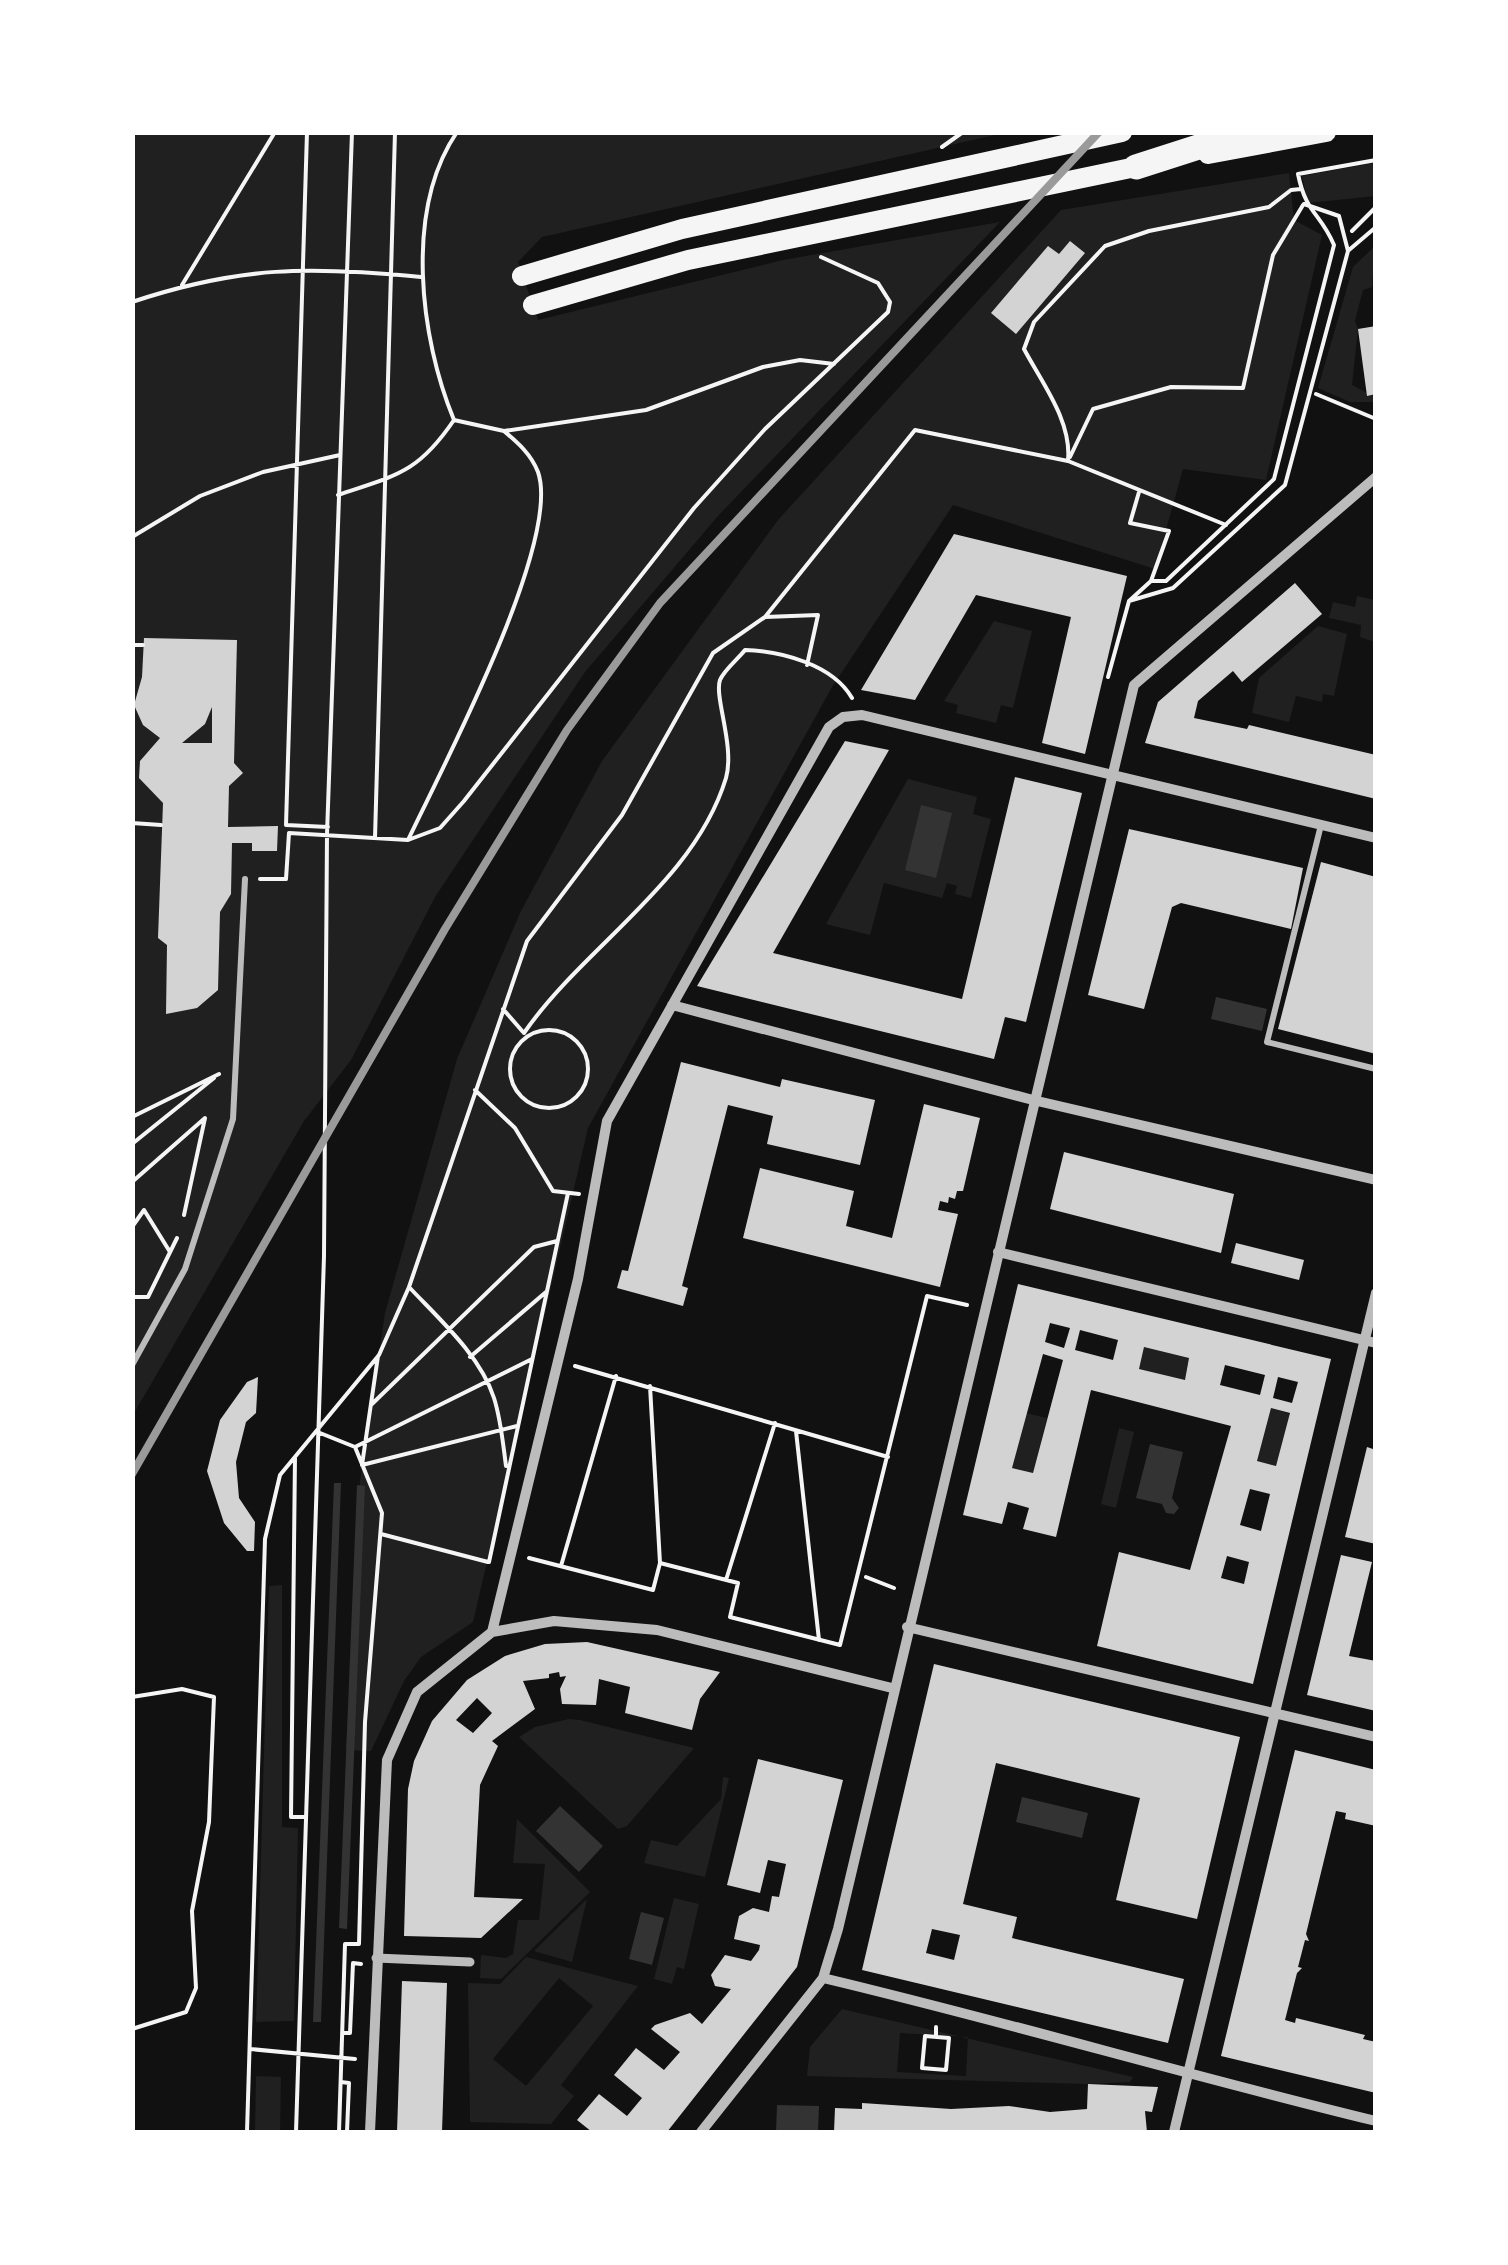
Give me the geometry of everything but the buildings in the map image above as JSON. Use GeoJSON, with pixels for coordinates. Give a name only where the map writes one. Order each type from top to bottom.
{"type":"FeatureCollection","features":[{"type":"Feature","properties":{"kind":"highway"},"geometry":{"type":"LineString","coordinates":[[1136,167],[1245,132]]}},
{"type":"Feature","properties":{"kind":"main road"},"geometry":{"type":"LineString","coordinates":[[522,276],[682,228],[1122,132]]}},
{"type":"Feature","properties":{"kind":"main road"},"geometry":{"type":"LineString","coordinates":[[533,305],[688,260],[1136,167],[1326,132]]}},
{"type":"Feature","properties":{"kind":"street"},"geometry":{"type":"LineString","coordinates":[[701,2132],[822,1978],[838,1929],[892,1688],[1134,685],[1376,477]]}},
{"type":"Feature","properties":{"kind":"street"},"geometry":{"type":"LineString","coordinates":[[492,1632],[578,1279],[607,1121],[829,727],[843,716],[862,715],[1376,838]]}},
{"type":"Feature","properties":{"kind":"street"},"geometry":{"type":"LineString","coordinates":[[672,1005],[1033,1100],[1376,1180]]}},
{"type":"Feature","properties":{"kind":"street"},"geometry":{"type":"LineString","coordinates":[[998,1252],[1370,1342]]}},
{"type":"Feature","properties":{"kind":"street"},"geometry":{"type":"LineString","coordinates":[[1174,2132],[1370,1342],[1376,1293]]}},
{"type":"Feature","properties":{"kind":"street"},"geometry":{"type":"LineString","coordinates":[[370,2132],[371,1961],[387,1760],[418,1692],[492,1632],[554,1621],[657,1630],[892,1688]]}},
{"type":"Feature","properties":{"kind":"street"},"geometry":{"type":"LineString","coordinates":[[907,1627],[1376,1738]]}},
{"type":"Feature","properties":{"kind":"street"},"geometry":{"type":"LineString","coordinates":[[371,1961],[470,1962]]}},
{"type":"Feature","properties":{"kind":"street"},"geometry":{"type":"LineString","coordinates":[[822,1978],[1056,2035],[1188,2075],[1376,2121]]}},
{"type":"Feature","properties":{"kind":"lane"},"geometry":{"type":"LineString","coordinates":[[1320,826],[1267,1042],[1376,1069]]}},
{"type":"Feature","properties":{"kind":"lane"},"geometry":{"type":"LineString","coordinates":[[132,1365],[186,1269],[233,1120],[240,1060],[245,879]]}},
{"type":"Feature","properties":{"kind":"path"},"geometry":{"type":"LineString","coordinates":[[182,285],[275,132]]}},
{"type":"Feature","properties":{"kind":"path"},"geometry":{"type":"LineString","coordinates":[[307,132],[294,465],[296,634],[286,824],[328,827]]}},
{"type":"Feature","properties":{"kind":"path"},"geometry":{"type":"LineString","coordinates":[[296,2132],[324,1256],[327,835],[352,132]]}},
{"type":"Feature","properties":{"kind":"path"},"geometry":{"type":"LineString","coordinates":[[375,838],[395,132]]}},
{"type":"Feature","properties":{"kind":"path"},"geometry":{"type":"LineString","coordinates":[[454,420],[435,375],[420,277],[440,158],[456,132]]}},
{"type":"Feature","properties":{"kind":"path"},"geometry":{"type":"LineString","coordinates":[[1151,580],[1166,581],[1274,479],[1336,244],[1304,204],[1298,174],[1376,160]]}},
{"type":"Feature","properties":{"kind":"path"},"geometry":{"type":"LineString","coordinates":[[1068,461],[1070,444],[1063,422],[1024,349],[1034,322],[1105,246],[1149,231],[1270,206],[1292,190],[1301,189]]}},
{"type":"Feature","properties":{"kind":"path"},"geometry":{"type":"LineString","coordinates":[[1128,601],[1173,588],[1285,485],[1348,251],[1339,216],[1304,204]]}},
{"type":"Feature","properties":{"kind":"path"},"geometry":{"type":"LineString","coordinates":[[1068,461],[1093,410],[1171,387],[1243,388],[1272,254],[1304,204]]}},
{"type":"Feature","properties":{"kind":"path"},"geometry":{"type":"LineString","coordinates":[[1352,231],[1376,207]]}},
{"type":"Feature","properties":{"kind":"path"},"geometry":{"type":"LineString","coordinates":[[1348,251],[1376,226]]}},
{"type":"Feature","properties":{"kind":"path"},"geometry":{"type":"LineString","coordinates":[[245,879],[286,879],[289,833],[408,840],[440,828],[464,802],[694,508],[880,321],[890,302],[878,283],[806,250]]}},
{"type":"Feature","properties":{"kind":"path"},"geometry":{"type":"LineString","coordinates":[[132,302],[182,285],[280,268],[420,277]]}},
{"type":"Feature","properties":{"kind":"path"},"geometry":{"type":"LineString","coordinates":[[454,420],[504,431],[646,410],[800,360],[834,364]]}},
{"type":"Feature","properties":{"kind":"path"},"geometry":{"type":"LineString","coordinates":[[1296,387],[1304,390]]}},
{"type":"Feature","properties":{"kind":"path"},"geometry":{"type":"LineString","coordinates":[[1316,394],[1376,420]]}},
{"type":"Feature","properties":{"kind":"path"},"geometry":{"type":"LineString","coordinates":[[338,495],[384,480],[430,457],[454,420]]}},
{"type":"Feature","properties":{"kind":"path"},"geometry":{"type":"LineString","coordinates":[[247,2132],[264,1540],[280,1475],[378,1354],[409,1287],[527,941],[622,815],[713,653],[765,618],[916,430],[1068,461],[1226,525]]}},
{"type":"Feature","properties":{"kind":"path"},"geometry":{"type":"LineString","coordinates":[[408,840],[472,706],[531,556],[539,474],[526,449],[504,431]]}},
{"type":"Feature","properties":{"kind":"path"},"geometry":{"type":"LineString","coordinates":[[132,537],[200,496],[294,465],[340,455]]}},
{"type":"Feature","properties":{"kind":"path"},"geometry":{"type":"LineString","coordinates":[[1108,677],[1128,601],[1151,580],[1168,532],[1130,523],[1139,492]]}},
{"type":"Feature","properties":{"kind":"path"},"geometry":{"type":"LineString","coordinates":[[765,618],[818,615],[807,665]]}},
{"type":"Feature","properties":{"kind":"path"},"geometry":{"type":"LineString","coordinates":[[132,645],[144,645]]}},
{"type":"Feature","properties":{"kind":"path"},"geometry":{"type":"LineString","coordinates":[[525,1035],[551,1029],[564,1032],[583,1048],[588,1060],[586,1085],[569,1104],[543,1108],[520,1096],[512,1084],[511,1058],[525,1035],[553,992],[632,918],[684,857],[727,775],[729,732],[720,680],[745,650],[773,651],[842,680],[852,698]]}},
{"type":"Feature","properties":{"kind":"path"},"geometry":{"type":"LineString","coordinates":[[132,823],[162,824]]}},
{"type":"Feature","properties":{"kind":"path"},"geometry":{"type":"LineString","coordinates":[[503,1010],[525,1035]]}},
{"type":"Feature","properties":{"kind":"path"},"geometry":{"type":"LineString","coordinates":[[132,1144],[240,1060]]}},
{"type":"Feature","properties":{"kind":"path"},"geometry":{"type":"LineString","coordinates":[[132,1117],[220,1073]]}},
{"type":"Feature","properties":{"kind":"path"},"geometry":{"type":"LineString","coordinates":[[476,1090],[515,1128],[553,1191],[580,1194]]}},
{"type":"Feature","properties":{"kind":"path"},"geometry":{"type":"LineString","coordinates":[[132,1182],[205,1118],[182,1230],[148,1297],[132,1297]]}},
{"type":"Feature","properties":{"kind":"path"},"geometry":{"type":"LineString","coordinates":[[489,1562],[568,1193]]}},
{"type":"Feature","properties":{"kind":"path"},"geometry":{"type":"LineString","coordinates":[[132,1226],[144,1210],[170,1252]]}},
{"type":"Feature","properties":{"kind":"path"},"geometry":{"type":"LineString","coordinates":[[372,1404],[534,1247],[558,1241]]}},
{"type":"Feature","properties":{"kind":"path"},"geometry":{"type":"LineString","coordinates":[[409,1287],[486,1381],[507,1471]]}},
{"type":"Feature","properties":{"kind":"path"},"geometry":{"type":"LineString","coordinates":[[470,1357],[547,1291]]}},
{"type":"Feature","properties":{"kind":"path"},"geometry":{"type":"LineString","coordinates":[[660,1564],[738,1583],[730,1617],[840,1646],[927,1296],[967,1305]]}},
{"type":"Feature","properties":{"kind":"path"},"geometry":{"type":"LineString","coordinates":[[362,1465],[378,1354]]}},
{"type":"Feature","properties":{"kind":"path"},"geometry":{"type":"LineString","coordinates":[[355,1447],[532,1358]]}},
{"type":"Feature","properties":{"kind":"path"},"geometry":{"type":"LineString","coordinates":[[568,1364],[888,1457]]}},
{"type":"Feature","properties":{"kind":"path"},"geometry":{"type":"LineString","coordinates":[[561,1566],[616,1376]]}},
{"type":"Feature","properties":{"kind":"path"},"geometry":{"type":"LineString","coordinates":[[519,1555],[653,1590],[660,1564],[650,1386]]}},
{"type":"Feature","properties":{"kind":"path"},"geometry":{"type":"LineString","coordinates":[[726,1580],[775,1423]]}},
{"type":"Feature","properties":{"kind":"path"},"geometry":{"type":"LineString","coordinates":[[362,1465],[517,1426]]}},
{"type":"Feature","properties":{"kind":"path"},"geometry":{"type":"LineString","coordinates":[[796,1429],[819,1640]]}},
{"type":"Feature","properties":{"kind":"path"},"geometry":{"type":"LineString","coordinates":[[316,1431],[355,1447],[382,1513],[366,1702],[358,1944],[344,1944],[338,2132]]}},
{"type":"Feature","properties":{"kind":"path"},"geometry":{"type":"LineString","coordinates":[[295,1457],[292,1818],[306,1818]]}},
{"type":"Feature","properties":{"kind":"path"},"geometry":{"type":"LineString","coordinates":[[381,1534],[496,1564]]}},
{"type":"Feature","properties":{"kind":"path"},"geometry":{"type":"LineString","coordinates":[[866,1577],[894,1588]]}},
{"type":"Feature","properties":{"kind":"path"},"geometry":{"type":"LineString","coordinates":[[132,1697],[182,1689],[214,1697],[209,1822],[192,1912],[196,1988],[186,2012],[132,2029]]}},
{"type":"Feature","properties":{"kind":"path"},"geometry":{"type":"LineString","coordinates":[[342,2033],[350,2033],[354,1963],[371,1961]]}},
{"type":"Feature","properties":{"kind":"path"},"geometry":{"type":"LineString","coordinates":[[936,2026],[936,2037]]}},
{"type":"Feature","properties":{"kind":"path"},"geometry":{"type":"LineString","coordinates":[[925,2036],[936,2037],[949,2038],[946,2070],[922,2068],[925,2036]]}},
{"type":"Feature","properties":{"kind":"path"},"geometry":{"type":"LineString","coordinates":[[250,2049],[364,2060]]}},
{"type":"Feature","properties":{"kind":"path"},"geometry":{"type":"LineString","coordinates":[[341,2082],[349,2083],[347,2132]]}},
{"type":"Feature","properties":{"kind":"shaded area"},"geometry":{"type":"Polygon","coordinates":[[[133,133],[1004,133],[542,237],[518,262],[538,320],[783,260],[1000,222],[718,516],[585,672],[435,897],[351,1060],[304,1121],[133,1415],[133,133]]]}},
{"type":"Feature","properties":{"kind":"shaded area"},"geometry":{"type":"Polygon","coordinates":[[[1375,163],[1375,196],[1308,203],[1302,176],[1375,163]]]}},
{"type":"Feature","properties":{"kind":"shaded area"},"geometry":{"type":"Polygon","coordinates":[[[1289,173],[1294,220],[1322,235],[1266,480],[1183,469],[1155,569],[953,505],[832,687],[588,1128],[473,1622],[421,1657],[404,1681],[371,1751],[346,1750],[360,1481],[385,1313],[457,1059],[521,911],[602,761],[778,520],[1061,210],[1289,173]]]}},
{"type":"Feature","properties":{"kind":"shaded area"},"geometry":{"type":"Polygon","coordinates":[[[1375,246],[1372,287],[1363,290],[1355,321],[1358,329],[1352,385],[1375,397],[1375,402],[1350,402],[1318,388],[1353,267],[1375,246]]]}},
{"type":"Feature","properties":{"kind":"shaded area"},"geometry":{"type":"Polygon","coordinates":[[[1357,596],[1375,600],[1375,642],[1360,637],[1361,625],[1329,618],[1333,602],[1355,607],[1357,596]]]}},
{"type":"Feature","properties":{"kind":"shaded area"},"geometry":{"type":"Polygon","coordinates":[[[994,621],[1032,631],[1013,708],[1001,705],[996,723],[956,713],[958,705],[944,701],[994,621]]]}},
{"type":"Feature","properties":{"kind":"shaded area"},"geometry":{"type":"Polygon","coordinates":[[[1318,626],[1347,634],[1334,696],[1323,694],[1322,702],[1296,696],[1289,722],[1252,713],[1259,678],[1318,626]]]}},
{"type":"Feature","properties":{"kind":"shaded area"},"geometry":{"type":"Polygon","coordinates":[[[908,779],[977,797],[973,814],[991,819],[971,898],[955,894],[957,886],[947,883],[942,898],[884,883],[870,935],[826,924],[908,779]]]}},
{"type":"Feature","properties":{"kind":"shaded area"},"geometry":{"type":"Polygon","coordinates":[[[921,805],[952,813],[936,878],[905,870],[921,805]]]}},
{"type":"Feature","properties":{"kind":"shaded area"},"geometry":{"type":"Polygon","coordinates":[[[1216,997],[1267,1009],[1262,1031],[1211,1019],[1216,997]]]}},
{"type":"Feature","properties":{"kind":"shaded area"},"geometry":{"type":"Polygon","coordinates":[[[1144,1347],[1189,1358],[1185,1380],[1139,1369],[1144,1347]]]}},
{"type":"Feature","properties":{"kind":"shaded area"},"geometry":{"type":"Polygon","coordinates":[[[1271,1408],[1290,1414],[1276,1466],[1257,1461],[1271,1408]]]}},
{"type":"Feature","properties":{"kind":"shaded area"},"geometry":{"type":"Polygon","coordinates":[[[1026,1413],[1047,1418],[1033,1473],[1012,1468],[1026,1413]]]}},
{"type":"Feature","properties":{"kind":"shaded area"},"geometry":{"type":"Polygon","coordinates":[[[1119,1428],[1134,1432],[1116,1508],[1101,1504],[1119,1428]]]}},
{"type":"Feature","properties":{"kind":"shaded area"},"geometry":{"type":"Polygon","coordinates":[[[1150,1444],[1183,1452],[1172,1498],[1179,1508],[1174,1514],[1166,1513],[1162,1504],[1136,1498],[1150,1444]]]}},
{"type":"Feature","properties":{"kind":"shaded area"},"geometry":{"type":"Polygon","coordinates":[[[334,1483],[341,1483],[321,2022],[313,2022],[334,1483]]]}},
{"type":"Feature","properties":{"kind":"shaded area"},"geometry":{"type":"Polygon","coordinates":[[[357,1485],[365,1486],[347,1929],[339,1928],[357,1485]]]}},
{"type":"Feature","properties":{"kind":"shaded area"},"geometry":{"type":"Polygon","coordinates":[[[282,1585],[282,1827],[298,1828],[294,2021],[256,2022],[269,1586],[282,1585]]]}},
{"type":"Feature","properties":{"kind":"shaded area"},"geometry":{"type":"Polygon","coordinates":[[[569,1719],[694,1748],[627,1826],[618,1829],[519,1737],[535,1727],[569,1719]]]}},
{"type":"Feature","properties":{"kind":"shaded area"},"geometry":{"type":"Polygon","coordinates":[[[723,1777],[729,1778],[705,1877],[644,1863],[651,1840],[677,1846],[721,1799],[723,1777]]]}},
{"type":"Feature","properties":{"kind":"shaded area"},"geometry":{"type":"Polygon","coordinates":[[[1022,1797],[1088,1813],[1082,1838],[1016,1822],[1022,1797]]]}},
{"type":"Feature","properties":{"kind":"shaded area"},"geometry":{"type":"Polygon","coordinates":[[[560,1806],[603,1846],[579,1872],[536,1831],[560,1806]]]}},
{"type":"Feature","properties":{"kind":"shaded area"},"geometry":{"type":"Polygon","coordinates":[[[517,1819],[590,1892],[501,1979],[480,1978],[481,1955],[506,1958],[513,1954],[518,1920],[539,1920],[545,1864],[513,1863],[517,1819]]]}},
{"type":"Feature","properties":{"kind":"shaded area"},"geometry":{"type":"Polygon","coordinates":[[[674,1898],[699,1904],[684,1969],[677,1967],[672,1984],[654,1979],[674,1898]]]}},
{"type":"Feature","properties":{"kind":"shaded area"},"geometry":{"type":"Polygon","coordinates":[[[587,1899],[572,1962],[534,1951],[587,1899]]]}},
{"type":"Feature","properties":{"kind":"shaded area"},"geometry":{"type":"Polygon","coordinates":[[[641,1912],[664,1918],[652,1965],[629,1959],[641,1912]]]}},
{"type":"Feature","properties":{"kind":"shaded area"},"geometry":{"type":"Polygon","coordinates":[[[526,1957],[638,1986],[561,2085],[574,2096],[551,2124],[470,2122],[468,1983],[500,1984],[526,1957]],[[559,1978],[493,2059],[526,2086],[593,2006],[559,1978]]]}},
{"type":"Feature","properties":{"kind":"shaded area"},"geometry":{"type":"Polygon","coordinates":[[[842,2009],[960,2037],[900,2033],[897,2072],[966,2076],[968,2038],[1133,2077],[1130,2082],[1088,2084],[807,2076],[810,2047],[842,2009]]]}},
{"type":"Feature","properties":{"kind":"shaded area"},"geometry":{"type":"Polygon","coordinates":[[[256,2076],[281,2077],[280,2132],[255,2132],[256,2076]]]}},
{"type":"Feature","properties":{"kind":"shaded area"},"geometry":{"type":"Polygon","coordinates":[[[777,2105],[819,2106],[818,2132],[776,2132],[777,2105]]]}},
{"type":"Feature","properties":{"kind":"railway"},"geometry":{"type":"LineString","coordinates":[[132,1474],[445,929],[567,730],[660,603],[1099,132]]}}]}
